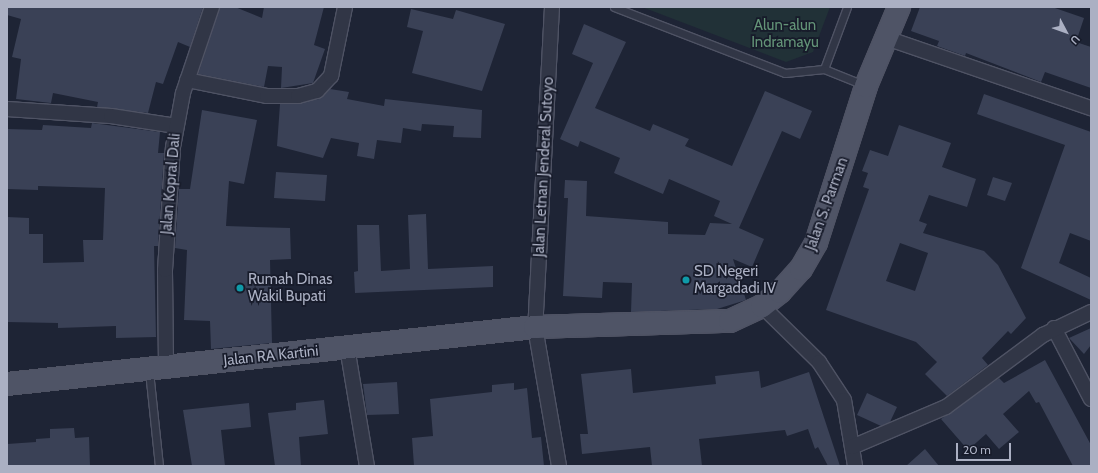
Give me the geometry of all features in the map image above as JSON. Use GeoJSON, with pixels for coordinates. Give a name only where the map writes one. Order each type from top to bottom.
{"type":"FeatureCollection","features":[{"type":"Feature","properties":{"kind":"main road","name":"Jalan S. Parman"},"geometry":{"type":"LineString","coordinates":[[535,327],[730,321],[762,306],[801,269],[816,243],[866,86],[899,7]]}},
{"type":"Feature","properties":{"kind":"main road","name":"Jalan RA Kartini"},"geometry":{"type":"LineString","coordinates":[[7,384],[535,327]]}},
{"type":"Feature","properties":{"kind":"street","name":"Jalan Kopral Dali"},"geometry":{"type":"LineString","coordinates":[[158,368],[176,126],[187,80],[212,7]]}},
{"type":"Feature","properties":{"kind":"street"},"geometry":{"type":"LineString","coordinates":[[187,80],[267,96],[298,96],[317,91],[329,81],[345,7]]}},
{"type":"Feature","properties":{"kind":"street","name":"Jalan Letnan Jenderal Sutoyo"},"geometry":{"type":"LineString","coordinates":[[552,7],[535,327],[559,466]]}},
{"type":"Feature","properties":{"kind":"street"},"geometry":{"type":"LineString","coordinates":[[886,38],[1091,108]]}},
{"type":"Feature","properties":{"kind":"street"},"geometry":{"type":"LineString","coordinates":[[7,109],[111,116],[176,126]]}},
{"type":"Feature","properties":{"kind":"street"},"geometry":{"type":"LineString","coordinates":[[762,306],[819,362],[844,400],[855,466]]}},
{"type":"Feature","properties":{"kind":"street"},"geometry":{"type":"LineString","coordinates":[[852,447],[946,407],[1054,328],[1091,312]]}},
{"type":"Feature","properties":{"kind":"street"},"geometry":{"type":"LineString","coordinates":[[1054,328],[1091,399]]}},
{"type":"Feature","properties":{"kind":"street"},"geometry":{"type":"LineString","coordinates":[[347,348],[366,466]]}},
{"type":"Feature","properties":{"kind":"lane"},"geometry":{"type":"LineString","coordinates":[[614,7],[785,73],[824,69],[866,86]]}},
{"type":"Feature","properties":{"kind":"lane"},"geometry":{"type":"LineString","coordinates":[[824,69],[847,7]]}},
{"type":"Feature","properties":{"kind":"lane"},"geometry":{"type":"LineString","coordinates":[[158,368],[159,466]]}},
{"type":"Feature","properties":{"kind":"green space","name":"Alun-alun Indramayu"},"geometry":{"type":"Polygon","coordinates":[[[642,7],[830,7],[813,52],[786,62],[642,7]]]}},
{"type":"Feature","properties":{"kind":"building"},"geometry":{"type":"Polygon","coordinates":[[[7,7],[203,7],[190,47],[178,42],[163,84],[156,82],[148,113],[97,107],[98,102],[53,93],[51,103],[16,99],[21,59],[12,57],[21,19],[7,15],[7,7]]]}},
{"type":"Feature","properties":{"kind":"building"},"geometry":{"type":"Polygon","coordinates":[[[220,7],[235,7],[262,18],[264,7],[324,7],[314,45],[325,49],[313,83],[281,88],[282,67],[268,66],[264,87],[198,74],[220,7]]]}},
{"type":"Feature","properties":{"kind":"building"},"geometry":{"type":"Polygon","coordinates":[[[920,7],[1052,7],[1084,18],[1076,42],[1091,47],[1091,88],[1045,72],[1041,82],[966,53],[965,56],[937,46],[939,41],[911,31],[920,7]]]}},
{"type":"Feature","properties":{"kind":"building"},"geometry":{"type":"Polygon","coordinates":[[[411,9],[453,19],[456,10],[505,24],[482,91],[412,73],[423,31],[407,27],[411,9]]]}},
{"type":"Feature","properties":{"kind":"building"},"geometry":{"type":"Polygon","coordinates":[[[584,24],[626,42],[595,108],[650,131],[653,124],[689,139],[685,146],[732,166],[765,91],[812,111],[800,139],[782,131],[739,228],[764,239],[752,267],[733,259],[746,300],[717,309],[631,312],[632,283],[603,282],[602,298],[563,296],[568,198],[564,198],[565,180],[587,181],[586,216],[668,222],[668,234],[705,235],[710,223],[732,224],[714,216],[720,201],[669,179],[663,194],[614,173],[620,158],[580,141],[578,147],[560,139],[593,63],[572,54],[584,24]]]}},
{"type":"Feature","properties":{"kind":"building"},"geometry":{"type":"Polygon","coordinates":[[[330,89],[349,92],[347,99],[384,106],[385,99],[482,110],[481,138],[453,137],[454,126],[422,124],[421,131],[403,128],[401,143],[377,140],[374,159],[357,156],[359,143],[331,138],[323,158],[277,146],[280,104],[319,99],[330,89]]]}},
{"type":"Feature","properties":{"kind":"building"},"geometry":{"type":"Polygon","coordinates":[[[984,94],[1091,132],[1091,241],[1070,233],[1059,263],[1091,278],[1091,300],[1021,268],[1065,145],[977,114],[984,94]]]}},
{"type":"Feature","properties":{"kind":"building"},"geometry":{"type":"Polygon","coordinates":[[[202,110],[257,120],[244,184],[229,181],[226,226],[290,228],[291,259],[270,260],[272,343],[211,349],[210,321],[184,320],[187,250],[175,248],[179,189],[190,189],[202,110]]]}},
{"type":"Feature","properties":{"kind":"building"},"geometry":{"type":"Polygon","coordinates":[[[92,123],[160,132],[158,153],[164,153],[158,246],[154,246],[156,337],[116,338],[116,326],[58,328],[58,323],[7,322],[7,217],[29,218],[29,234],[43,234],[43,263],[84,262],[83,240],[103,240],[105,188],[38,186],[38,190],[7,189],[7,129],[42,130],[43,125],[91,128],[92,123]]]}},
{"type":"Feature","properties":{"kind":"building"},"geometry":{"type":"Polygon","coordinates":[[[899,125],[951,143],[942,167],[976,179],[967,207],[929,195],[919,221],[927,224],[923,233],[984,251],[998,265],[1026,318],[1011,334],[1008,331],[982,358],[988,365],[947,396],[925,374],[937,362],[916,342],[826,310],[869,189],[863,187],[868,173],[862,171],[870,150],[888,156],[899,125]],[[900,243],[886,281],[915,291],[928,253],[900,243]]]}},
{"type":"Feature","properties":{"kind":"building"},"geometry":{"type":"Polygon","coordinates":[[[276,172],[327,175],[325,201],[274,198],[276,172]]]}},
{"type":"Feature","properties":{"kind":"building"},"geometry":{"type":"Polygon","coordinates":[[[993,177],[1012,183],[1005,201],[987,195],[993,177]]]}},
{"type":"Feature","properties":{"kind":"building"},"geometry":{"type":"Polygon","coordinates":[[[426,214],[428,269],[493,266],[493,287],[355,293],[354,272],[358,271],[357,225],[379,225],[381,271],[410,269],[408,215],[426,214]]]}},
{"type":"Feature","properties":{"kind":"building"},"geometry":{"type":"Polygon","coordinates":[[[1091,328],[1091,345],[1084,354],[1069,338],[1091,328]]]}},
{"type":"Feature","properties":{"kind":"building"},"geometry":{"type":"Polygon","coordinates":[[[1045,360],[1091,445],[1091,466],[1073,466],[1039,402],[1036,403],[1029,391],[1003,414],[1019,432],[999,449],[986,434],[968,450],[941,419],[999,378],[1004,383],[1045,360]]]}},
{"type":"Feature","properties":{"kind":"building"},"geometry":{"type":"Polygon","coordinates":[[[631,369],[633,393],[716,384],[715,376],[759,371],[761,388],[809,372],[840,466],[828,466],[818,447],[815,449],[808,429],[787,436],[785,430],[699,439],[702,466],[652,466],[650,447],[582,454],[580,434],[588,434],[581,374],[631,369]]]}},
{"type":"Feature","properties":{"kind":"building"},"geometry":{"type":"Polygon","coordinates":[[[397,382],[399,414],[367,415],[363,384],[397,382]]]}},
{"type":"Feature","properties":{"kind":"building"},"geometry":{"type":"Polygon","coordinates":[[[514,383],[514,390],[527,388],[532,438],[541,437],[544,466],[414,466],[412,438],[433,436],[430,399],[492,392],[492,385],[514,383]]]}},
{"type":"Feature","properties":{"kind":"building"},"geometry":{"type":"Polygon","coordinates":[[[867,393],[897,407],[890,422],[881,426],[857,415],[867,393]]]}},
{"type":"Feature","properties":{"kind":"building"},"geometry":{"type":"Polygon","coordinates":[[[324,400],[328,434],[299,437],[301,466],[275,466],[268,413],[296,410],[296,403],[324,400]]]}},
{"type":"Feature","properties":{"kind":"building"},"geometry":{"type":"Polygon","coordinates":[[[249,403],[251,427],[221,430],[225,466],[192,466],[183,410],[249,403]]]}},
{"type":"Feature","properties":{"kind":"building"},"geometry":{"type":"Polygon","coordinates":[[[74,428],[75,438],[89,437],[90,466],[7,466],[7,444],[36,442],[36,439],[50,438],[50,429],[74,428]]]}},
{"type":"Feature","properties":{"kind":"building"},"geometry":{"type":"Polygon","coordinates":[[[925,449],[939,466],[906,466],[925,449]]]}},
{"type":"Feature","properties":{"kind":"place","name":"SD Negeri Margadadi IV"},"geometry":{"type":"Point","coordinates":[686,280]}},
{"type":"Feature","properties":{"kind":"place","name":"Rumah Dinas Wakil Bupati"},"geometry":{"type":"Point","coordinates":[240,288]}}]}
